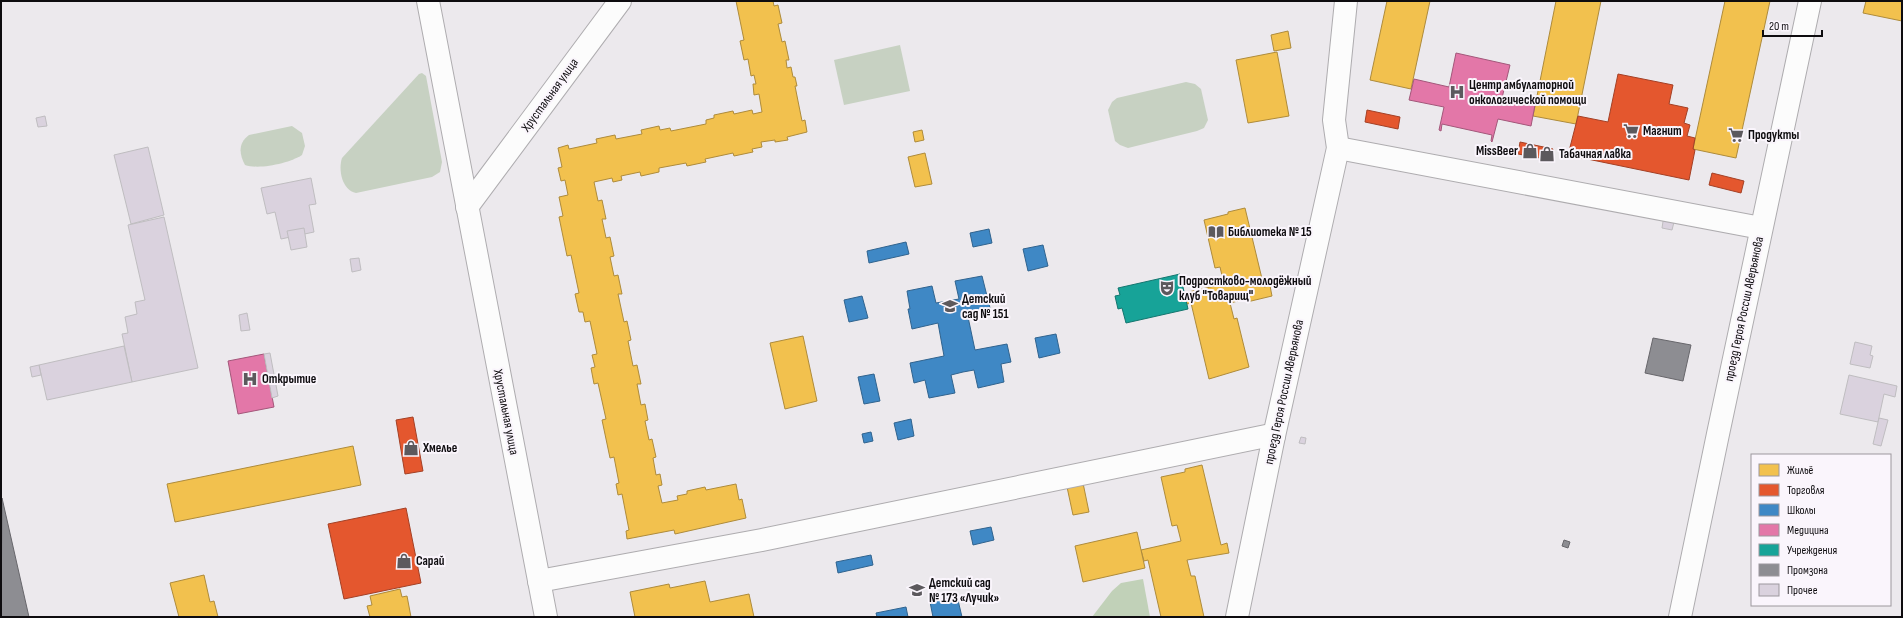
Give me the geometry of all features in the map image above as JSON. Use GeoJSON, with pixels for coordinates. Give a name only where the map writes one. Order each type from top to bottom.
{"type":"FeatureCollection","features":[{"type":"Feature","properties":{"kind":"street","name":"Хрустальная улица"},"geometry":{"type":"LineString","coordinates":[[428,1],[546,617]]}},
{"type":"Feature","properties":{"kind":"street","name":"Хрустальная улица"},"geometry":{"type":"LineString","coordinates":[[467,207],[620,1]]}},
{"type":"Feature","properties":{"kind":"street","name":"проезд Героя России Аверьянова"},"geometry":{"type":"LineString","coordinates":[[1237,617],[1274,436],[1338,148],[1334,120],[1346,1]]}},
{"type":"Feature","properties":{"kind":"street","name":"проезд Героя России Аверьянова"},"geometry":{"type":"LineString","coordinates":[[1680,617],[1810,1]]}},
{"type":"Feature","properties":{"kind":"street"},"geometry":{"type":"LineString","coordinates":[[1338,148],[1761,228]]}},
{"type":"Feature","properties":{"kind":"street"},"geometry":{"type":"LineString","coordinates":[[539,581],[762,540],[1271,435],[1274,436]]}},
{"type":"Feature","properties":{"kind":"green space"},"geometry":{"type":"Polygon","coordinates":[[[900,45],[910,91],[844,105],[834,60],[900,45]]]}},
{"type":"Feature","properties":{"kind":"green space"},"geometry":{"type":"Polygon","coordinates":[[[422,73],[426,76],[442,162],[440,172],[432,177],[356,193],[351,191],[344,184],[342,179],[342,158],[419,74],[422,73]]]}},
{"type":"Feature","properties":{"kind":"green space"},"geometry":{"type":"Polygon","coordinates":[[[1186,82],[1195,84],[1201,89],[1208,120],[1204,128],[1128,148],[1115,141],[1108,110],[1112,102],[1117,98],[1186,82]]]}},
{"type":"Feature","properties":{"kind":"green space"},"geometry":{"type":"Polygon","coordinates":[[[292,126],[302,133],[305,146],[302,155],[290,161],[274,165],[258,167],[245,165],[241,153],[241,145],[245,138],[249,135],[292,126]]]}},
{"type":"Feature","properties":{"kind":"green space"},"geometry":{"type":"Polygon","coordinates":[[[1143,579],[1150,617],[1092,617],[1112,591],[1121,583],[1143,579]]]}},
{"type":"Feature","properties":{"kind":"building: Жильё"},"geometry":{"type":"Polygon","coordinates":[[[736,1],[773,1],[774,6],[778,5],[782,23],[778,24],[782,42],[785,41],[789,60],[786,60],[787,68],[791,67],[793,77],[795,77],[797,86],[795,86],[802,121],[805,120],[807,132],[787,137],[788,140],[761,142],[762,147],[752,149],[753,152],[734,156],[733,153],[705,159],[706,162],[687,166],[686,163],[659,168],[659,172],[641,176],[640,172],[621,176],[622,180],[613,182],[612,178],[594,182],[598,201],[602,200],[606,219],[602,219],[606,238],[610,237],[614,256],[610,257],[614,276],[618,275],[622,294],[618,294],[624,322],[627,321],[631,340],[628,341],[633,366],[637,365],[641,384],[637,384],[641,405],[645,404],[648,420],[645,421],[649,440],[652,439],[656,457],[653,458],[656,475],[660,474],[662,485],[658,486],[662,503],[678,500],[677,496],[687,494],[687,491],[705,487],[706,490],[736,484],[739,500],[742,499],[746,518],[675,534],[674,530],[627,539],[626,531],[629,530],[622,494],[618,495],[616,484],[619,483],[614,457],[610,458],[602,420],[606,419],[598,383],[594,384],[591,368],[595,367],[592,355],[597,354],[590,321],[585,322],[583,312],[579,312],[575,294],[579,293],[571,255],[567,256],[559,217],[563,216],[559,197],[568,195],[565,180],[561,181],[558,168],[562,167],[558,148],[568,145],[569,149],[597,143],[596,139],[615,135],[616,139],[642,134],[641,130],[659,126],[660,130],[670,128],[671,131],[706,124],[706,120],[714,118],[714,115],[733,111],[734,114],[752,110],[753,114],[762,112],[759,94],[754,95],[753,84],[756,84],[754,75],[751,76],[748,59],[744,60],[740,41],[744,40],[736,1]]]}},
{"type":"Feature","properties":{"kind":"building: Жильё"},"geometry":{"type":"Polygon","coordinates":[[[1387,1],[1430,1],[1411,89],[1370,80],[1387,1]]]}},
{"type":"Feature","properties":{"kind":"building: Жильё"},"geometry":{"type":"Polygon","coordinates":[[[1556,1],[1601,1],[1576,124],[1533,116],[1556,1]]]}},
{"type":"Feature","properties":{"kind":"building: Жильё"},"geometry":{"type":"Polygon","coordinates":[[[1725,1],[1770,1],[1736,158],[1693,149],[1725,1]]]}},
{"type":"Feature","properties":{"kind":"building: Жильё"},"geometry":{"type":"Polygon","coordinates":[[[1866,1],[1902,1],[1902,21],[1863,13],[1866,1]]]}},
{"type":"Feature","properties":{"kind":"building: Жильё"},"geometry":{"type":"Polygon","coordinates":[[[1288,31],[1291,48],[1274,51],[1271,35],[1288,31]]]}},
{"type":"Feature","properties":{"kind":"building: Жильё"},"geometry":{"type":"Polygon","coordinates":[[[1277,52],[1289,116],[1248,123],[1236,60],[1277,52]]]}},
{"type":"Feature","properties":{"kind":"building: Жильё"},"geometry":{"type":"Polygon","coordinates":[[[922,130],[924,140],[915,142],[913,132],[922,130]]]}},
{"type":"Feature","properties":{"kind":"building: Жильё"},"geometry":{"type":"Polygon","coordinates":[[[925,153],[932,184],[915,187],[908,157],[925,153]]]}},
{"type":"Feature","properties":{"kind":"building: Жильё"},"geometry":{"type":"Polygon","coordinates":[[[1245,208],[1264,287],[1270,286],[1272,296],[1247,302],[1246,299],[1230,303],[1234,319],[1237,318],[1249,367],[1209,379],[1191,303],[1187,304],[1184,293],[1224,284],[1220,267],[1215,268],[1204,220],[1245,208]]]}},
{"type":"Feature","properties":{"kind":"building: Жильё"},"geometry":{"type":"Polygon","coordinates":[[[803,336],[817,401],[785,409],[770,343],[803,336]]]}},
{"type":"Feature","properties":{"kind":"building: Жильё"},"geometry":{"type":"Polygon","coordinates":[[[353,446],[361,485],[175,522],[167,484],[353,446]]]}},
{"type":"Feature","properties":{"kind":"building: Жильё"},"geometry":{"type":"Polygon","coordinates":[[[1202,465],[1221,545],[1227,543],[1229,553],[1187,560],[1191,576],[1195,576],[1204,617],[1161,617],[1148,560],[1144,561],[1141,550],[1181,541],[1177,525],[1172,526],[1161,477],[1185,472],[1185,469],[1202,465]]]}},
{"type":"Feature","properties":{"kind":"building: Жильё"},"geometry":{"type":"Polygon","coordinates":[[[1083,483],[1089,512],[1073,515],[1067,487],[1083,483]]]}},
{"type":"Feature","properties":{"kind":"building: Жильё"},"geometry":{"type":"Polygon","coordinates":[[[1137,532],[1145,568],[1083,582],[1075,546],[1137,532]]]}},
{"type":"Feature","properties":{"kind":"building: Жильё"},"geometry":{"type":"Polygon","coordinates":[[[204,575],[210,602],[214,601],[218,617],[179,617],[170,583],[204,575]]]}},
{"type":"Feature","properties":{"kind":"building: Жильё"},"geometry":{"type":"Polygon","coordinates":[[[705,581],[710,602],[749,594],[754,617],[635,617],[630,592],[669,584],[670,588],[705,581]]]}},
{"type":"Feature","properties":{"kind":"building: Жильё"},"geometry":{"type":"Polygon","coordinates":[[[400,589],[402,597],[407,596],[411,617],[370,617],[367,606],[372,605],[370,596],[400,589]]]}},
{"type":"Feature","properties":{"kind":"building: Торговля","name":"Магнит"},"geometry":{"type":"Polygon","coordinates":[[[1618,74],[1673,85],[1669,104],[1688,108],[1684,123],[1690,125],[1687,136],[1695,138],[1693,149],[1695,150],[1689,180],[1568,155],[1578,116],[1608,122],[1618,74]]]}},
{"type":"Feature","properties":{"kind":"building: Торговля"},"geometry":{"type":"Polygon","coordinates":[[[1367,110],[1400,117],[1398,129],[1365,122],[1367,110]]]}},
{"type":"Feature","properties":{"kind":"building: Торговля"},"geometry":{"type":"Polygon","coordinates":[[[1520,142],[1553,149],[1551,160],[1518,154],[1520,142]]]}},
{"type":"Feature","properties":{"kind":"building: Торговля"},"geometry":{"type":"Polygon","coordinates":[[[1712,173],[1744,181],[1741,193],[1709,185],[1712,173]]]}},
{"type":"Feature","properties":{"kind":"building: Торговля"},"geometry":{"type":"Polygon","coordinates":[[[413,417],[423,471],[405,474],[396,420],[413,417]]]}},
{"type":"Feature","properties":{"kind":"building: Торговля"},"geometry":{"type":"Polygon","coordinates":[[[406,508],[421,583],[344,599],[328,524],[406,508]]]}},
{"type":"Feature","properties":{"kind":"building: Школы"},"geometry":{"type":"Polygon","coordinates":[[[989,229],[992,243],[973,247],[970,233],[989,229]]]}},
{"type":"Feature","properties":{"kind":"building: Школы"},"geometry":{"type":"Polygon","coordinates":[[[906,242],[909,254],[869,263],[867,251],[906,242]]]}},
{"type":"Feature","properties":{"kind":"building: Школы"},"geometry":{"type":"Polygon","coordinates":[[[1043,245],[1048,266],[1028,271],[1023,249],[1043,245]]]}},
{"type":"Feature","properties":{"kind":"building: Школы"},"geometry":{"type":"Polygon","coordinates":[[[982,276],[991,312],[968,317],[975,350],[1007,344],[1011,362],[1001,364],[1004,382],[978,388],[974,370],[963,372],[951,375],[955,393],[929,398],[925,380],[914,383],[910,363],[944,356],[938,323],[912,329],[908,309],[910,309],[907,291],[932,286],[936,303],[959,299],[955,281],[982,276]]]}},
{"type":"Feature","properties":{"kind":"building: Школы"},"geometry":{"type":"Polygon","coordinates":[[[862,296],[868,318],[849,322],[844,300],[862,296]]]}},
{"type":"Feature","properties":{"kind":"building: Школы"},"geometry":{"type":"Polygon","coordinates":[[[1056,334],[1060,353],[1039,358],[1035,338],[1056,334]]]}},
{"type":"Feature","properties":{"kind":"building: Школы"},"geometry":{"type":"Polygon","coordinates":[[[874,374],[880,401],[864,404],[858,377],[874,374]]]}},
{"type":"Feature","properties":{"kind":"building: Школы"},"geometry":{"type":"Polygon","coordinates":[[[911,419],[914,436],[898,440],[894,423],[911,419]]]}},
{"type":"Feature","properties":{"kind":"building: Школы"},"geometry":{"type":"Polygon","coordinates":[[[871,432],[873,441],[864,443],[862,434],[871,432]]]}},
{"type":"Feature","properties":{"kind":"building: Школы"},"geometry":{"type":"Polygon","coordinates":[[[991,527],[994,540],[973,545],[970,531],[991,527]]]}},
{"type":"Feature","properties":{"kind":"building: Школы"},"geometry":{"type":"Polygon","coordinates":[[[871,555],[873,565],[838,573],[836,562],[871,555]]]}},
{"type":"Feature","properties":{"kind":"building: Школы"},"geometry":{"type":"Polygon","coordinates":[[[957,596],[962,617],[933,617],[930,602],[957,596]]]}},
{"type":"Feature","properties":{"kind":"building: Школы"},"geometry":{"type":"Polygon","coordinates":[[[906,607],[908,617],[877,617],[876,613],[906,607]]]}},
{"type":"Feature","properties":{"kind":"building: Медицина","name":"Центр амбулаторной онкологической помощи"},"geometry":{"type":"Polygon","coordinates":[[[1456,53],[1510,65],[1502,98],[1535,105],[1531,126],[1498,119],[1492,142],[1492,135],[1442,124],[1441,131],[1439,130],[1444,107],[1409,100],[1414,79],[1449,87],[1456,53]]]}},
{"type":"Feature","properties":{"kind":"building: Медицина","name":"Открытие"},"geometry":{"type":"Polygon","coordinates":[[[264,354],[274,407],[238,414],[228,361],[264,354]]]}},
{"type":"Feature","properties":{"kind":"building: Учреждения"},"geometry":{"type":"Polygon","coordinates":[[[1180,274],[1188,309],[1126,323],[1122,308],[1118,309],[1115,296],[1120,295],[1118,288],[1180,274]]]}},
{"type":"Feature","properties":{"kind":"building: Промзона"},"geometry":{"type":"Polygon","coordinates":[[[1653,338],[1691,345],[1683,381],[1645,373],[1653,338]]]}},
{"type":"Feature","properties":{"kind":"building: Промзона"},"geometry":{"type":"Polygon","coordinates":[[[2,498],[29,617],[1,617],[2,498]]]}},
{"type":"Feature","properties":{"kind":"building: Промзона"},"geometry":{"type":"Polygon","coordinates":[[[1564,540],[1570,542],[1568,548],[1562,546],[1564,540]]]}},
{"type":"Feature","properties":{"kind":"building: Прочее"},"geometry":{"type":"Polygon","coordinates":[[[45,116],[47,126],[38,127],[36,118],[45,116]]]}},
{"type":"Feature","properties":{"kind":"building: Прочее"},"geometry":{"type":"Polygon","coordinates":[[[148,147],[164,215],[131,224],[114,155],[148,147]]]}},
{"type":"Feature","properties":{"kind":"building: Прочее"},"geometry":{"type":"Polygon","coordinates":[[[311,178],[316,204],[309,205],[314,232],[281,239],[275,212],[267,214],[261,188],[311,178]]]}},
{"type":"Feature","properties":{"kind":"building: Прочее"},"geometry":{"type":"Polygon","coordinates":[[[1664,215],[1675,218],[1672,230],[1662,228],[1664,215]]]}},
{"type":"Feature","properties":{"kind":"building: Прочее"},"geometry":{"type":"Polygon","coordinates":[[[164,217],[198,368],[132,382],[122,334],[128,333],[125,317],[137,314],[135,302],[145,300],[128,225],[164,217]]]}},
{"type":"Feature","properties":{"kind":"building: Прочее"},"geometry":{"type":"Polygon","coordinates":[[[304,228],[307,247],[291,250],[287,231],[304,228]]]}},
{"type":"Feature","properties":{"kind":"building: Прочее"},"geometry":{"type":"Polygon","coordinates":[[[359,258],[361,270],[352,272],[350,259],[359,258]]]}},
{"type":"Feature","properties":{"kind":"building: Прочее"},"geometry":{"type":"Polygon","coordinates":[[[247,313],[250,330],[241,331],[239,315],[247,313]]]}},
{"type":"Feature","properties":{"kind":"building: Прочее"},"geometry":{"type":"Polygon","coordinates":[[[1855,342],[1872,346],[1870,355],[1873,356],[1870,368],[1850,364],[1855,342]]]}},
{"type":"Feature","properties":{"kind":"building: Прочее"},"geometry":{"type":"Polygon","coordinates":[[[124,346],[132,382],[47,400],[39,365],[124,346]]]}},
{"type":"Feature","properties":{"kind":"building: Прочее"},"geometry":{"type":"Polygon","coordinates":[[[270,353],[278,396],[272,398],[264,354],[270,353]]]}},
{"type":"Feature","properties":{"kind":"building: Прочее"},"geometry":{"type":"Polygon","coordinates":[[[39,365],[41,375],[32,377],[30,367],[39,365]]]}},
{"type":"Feature","properties":{"kind":"building: Прочее"},"geometry":{"type":"Polygon","coordinates":[[[1849,375],[1897,386],[1895,397],[1884,394],[1878,422],[1840,414],[1849,375]]]}},
{"type":"Feature","properties":{"kind":"building: Прочее"},"geometry":{"type":"Polygon","coordinates":[[[1879,418],[1888,420],[1881,446],[1873,444],[1879,418]]]}},
{"type":"Feature","properties":{"kind":"building: Прочее"},"geometry":{"type":"Polygon","coordinates":[[[1301,437],[1306,438],[1305,444],[1299,443],[1301,437]]]}},
{"type":"Feature","properties":{"kind":"place","name":"Центр амбулаторной онкологической помощи"},"geometry":{"type":"Point","coordinates":[1457,92]}},
{"type":"Feature","properties":{"kind":"place","name":"Магнит"},"geometry":{"type":"Point","coordinates":[1631,131]}},
{"type":"Feature","properties":{"kind":"place","name":"Продукты"},"geometry":{"type":"Point","coordinates":[1736,135]}},
{"type":"Feature","properties":{"kind":"place","name":"MissBeer"},"geometry":{"type":"Point","coordinates":[1530,151]}},
{"type":"Feature","properties":{"kind":"place","name":"Табачная лавка"},"geometry":{"type":"Point","coordinates":[1547,154]}},
{"type":"Feature","properties":{"kind":"place","name":"Библиотека № 15"},"geometry":{"type":"Point","coordinates":[1216,232]}},
{"type":"Feature","properties":{"kind":"place","name":"Подростково-молодёжный клуб \"Товарищ\""},"geometry":{"type":"Point","coordinates":[1167,288]}},
{"type":"Feature","properties":{"kind":"place","name":"Детский сад № 151"},"geometry":{"type":"Point","coordinates":[950,306]}},
{"type":"Feature","properties":{"kind":"place","name":"Открытие"},"geometry":{"type":"Point","coordinates":[250,379]}},
{"type":"Feature","properties":{"kind":"place","name":"Хмелье"},"geometry":{"type":"Point","coordinates":[411,448]}},
{"type":"Feature","properties":{"kind":"place","name":"Сарай"},"geometry":{"type":"Point","coordinates":[404,561]}},
{"type":"Feature","properties":{"kind":"place","name":"Детский сад № 173 «Лучик»"},"geometry":{"type":"Point","coordinates":[917,590]}}]}
